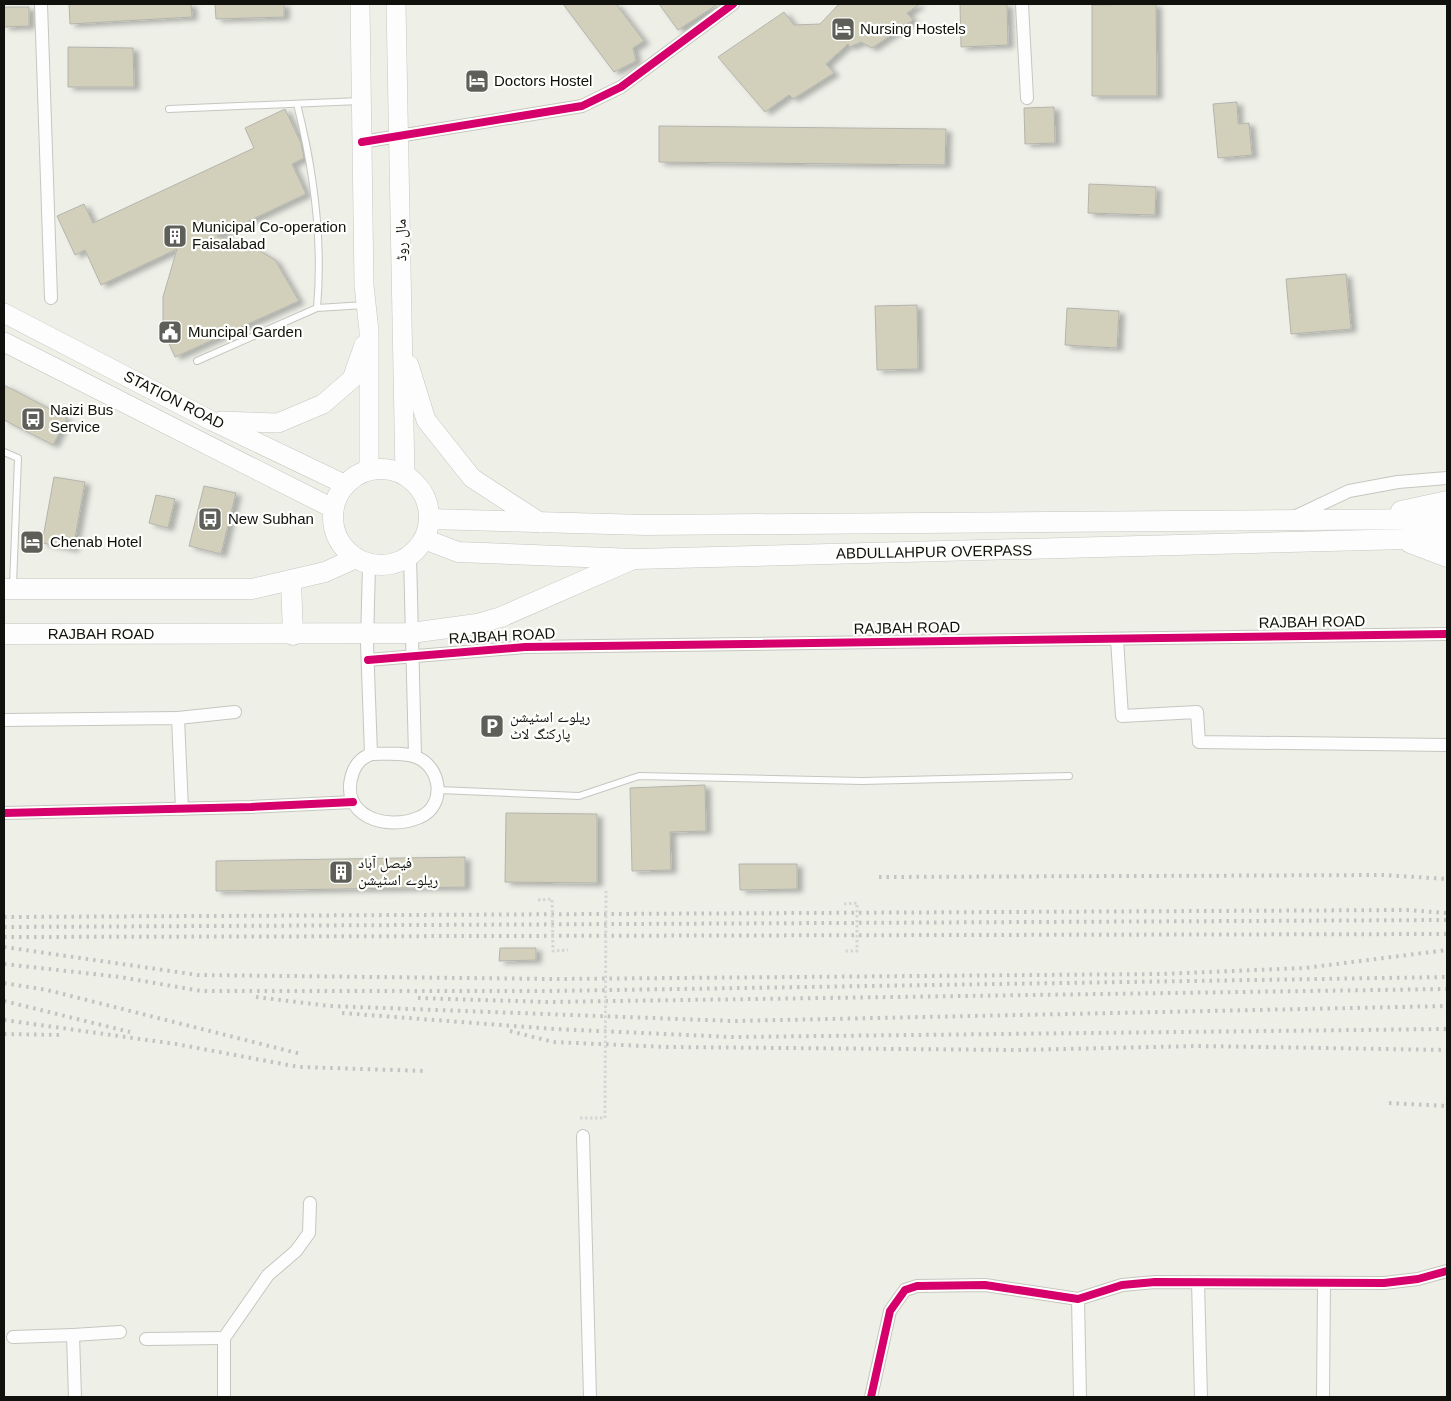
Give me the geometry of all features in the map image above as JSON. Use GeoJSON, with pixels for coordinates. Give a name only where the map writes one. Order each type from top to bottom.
{"type":"FeatureCollection","features":[{"type":"Feature","properties":{"kind":"main road"},"geometry":{"type":"LineString","coordinates":[[360,4],[366,305],[369,331],[369,471]]}},
{"type":"Feature","properties":{"kind":"main road","name":"مال روڈ"},"geometry":{"type":"LineString","coordinates":[[396,4],[405,476]]}},
{"type":"Feature","properties":{"kind":"main road","name":"STATION ROAD"},"geometry":{"type":"LineString","coordinates":[[4,313],[212,420],[346,485]]}},
{"type":"Feature","properties":{"kind":"main road"},"geometry":{"type":"LineString","coordinates":[[212,420],[278,423],[323,404],[352,379],[369,331]]}},
{"type":"Feature","properties":{"kind":"main road","name":"STATION ROAD"},"geometry":{"type":"LineString","coordinates":[[4,342],[334,509]]}},
{"type":"Feature","properties":{"kind":"main road"},"geometry":{"type":"LineString","coordinates":[[402,342],[426,420],[477,482],[541,522]]}},
{"type":"Feature","properties":{"kind":"main road"},"geometry":{"type":"LineString","coordinates":[[369,471],[394,471],[405,476],[423,494],[429,518],[424,539],[410,556],[398,563],[383,566],[362,561],[345,548],[337,536],[334,523],[334,509],[338,496],[356,476],[369,471]]}},
{"type":"Feature","properties":{"kind":"main road"},"geometry":{"type":"LineString","coordinates":[[1368,520],[1447,501]]}},
{"type":"Feature","properties":{"kind":"main road","name":"ABDULLAHPUR OVERPASS"},"geometry":{"type":"LineString","coordinates":[[429,518],[656,525],[1447,519]]}},
{"type":"Feature","properties":{"kind":"main road","name":"ABDULLAHPUR OVERPASS"},"geometry":{"type":"LineString","coordinates":[[424,539],[458,552],[635,558],[1447,538]]}},
{"type":"Feature","properties":{"kind":"main road"},"geometry":{"type":"LineString","coordinates":[[1401,540],[1447,557]]}},
{"type":"Feature","properties":{"kind":"main road","name":"RAJBAH ROAD"},"geometry":{"type":"LineString","coordinates":[[4,634],[293,635],[411,633],[476,624],[501,618],[635,558]]}},
{"type":"Feature","properties":{"kind":"main road"},"geometry":{"type":"LineString","coordinates":[[8,589],[252,589],[325,572],[362,561]]}},
{"type":"Feature","properties":{"kind":"main road"},"geometry":{"type":"LineString","coordinates":[[291,580],[293,635]]}},
{"type":"Feature","properties":{"kind":"street"},"geometry":{"type":"LineString","coordinates":[[41,4],[51,298]]}},
{"type":"Feature","properties":{"kind":"street"},"geometry":{"type":"LineString","coordinates":[[362,142],[582,106],[622,87],[733,4]]}},
{"type":"Feature","properties":{"kind":"street"},"geometry":{"type":"LineString","coordinates":[[1022,4],[1027,98]]}},
{"type":"Feature","properties":{"kind":"street"},"geometry":{"type":"LineString","coordinates":[[1288,520],[1349,491],[1398,482],[1447,478]]}},
{"type":"Feature","properties":{"kind":"street"},"geometry":{"type":"LineString","coordinates":[[410,556],[415,756]]}},
{"type":"Feature","properties":{"kind":"street"},"geometry":{"type":"LineString","coordinates":[[362,561],[367,634],[371,754]]}},
{"type":"Feature","properties":{"kind":"street","name":"RAJBAH ROAD"},"geometry":{"type":"LineString","coordinates":[[368,660],[525,646],[1447,634]]}},
{"type":"Feature","properties":{"kind":"street"},"geometry":{"type":"LineString","coordinates":[[1117,639],[1122,716],[1197,712],[1199,742],[1447,745]]}},
{"type":"Feature","properties":{"kind":"street"},"geometry":{"type":"LineString","coordinates":[[4,720],[178,718],[235,712]]}},
{"type":"Feature","properties":{"kind":"street"},"geometry":{"type":"LineString","coordinates":[[178,718],[182,809]]}},
{"type":"Feature","properties":{"kind":"street"},"geometry":{"type":"LineString","coordinates":[[371,754],[415,756],[429,767],[439,790],[437,801],[430,812],[405,822],[375,821],[366,816],[353,802],[350,792],[350,781],[362,757],[371,754]]}},
{"type":"Feature","properties":{"kind":"street"},"geometry":{"type":"LineString","coordinates":[[4,813],[182,809],[353,802]]}},
{"type":"Feature","properties":{"kind":"street"},"geometry":{"type":"LineString","coordinates":[[583,1136],[590,1397]]}},
{"type":"Feature","properties":{"kind":"street"},"geometry":{"type":"LineString","coordinates":[[224,1397],[224,1338],[268,1275],[296,1252],[309,1233],[310,1203]]}},
{"type":"Feature","properties":{"kind":"street"},"geometry":{"type":"LineString","coordinates":[[871,1397],[890,1311],[905,1290],[917,1286],[984,1285],[1078,1299],[1122,1284],[1198,1282],[1384,1283],[1418,1279],[1447,1270]]}},
{"type":"Feature","properties":{"kind":"street"},"geometry":{"type":"LineString","coordinates":[[1198,1282],[1201,1397]]}},
{"type":"Feature","properties":{"kind":"street"},"geometry":{"type":"LineString","coordinates":[[1323,1397],[1324,1283]]}},
{"type":"Feature","properties":{"kind":"street"},"geometry":{"type":"LineString","coordinates":[[1078,1299],[1080,1397]]}},
{"type":"Feature","properties":{"kind":"street"},"geometry":{"type":"LineString","coordinates":[[13,1337],[120,1332]]}},
{"type":"Feature","properties":{"kind":"street"},"geometry":{"type":"LineString","coordinates":[[73,1335],[75,1397]]}},
{"type":"Feature","properties":{"kind":"street"},"geometry":{"type":"LineString","coordinates":[[146,1339],[224,1338]]}},
{"type":"Feature","properties":{"kind":"lane"},"geometry":{"type":"LineString","coordinates":[[169,109],[361,101]]}},
{"type":"Feature","properties":{"kind":"lane"},"geometry":{"type":"LineString","coordinates":[[297,104],[310,155],[316,200],[318,308]]}},
{"type":"Feature","properties":{"kind":"lane"},"geometry":{"type":"LineString","coordinates":[[197,361],[318,308],[366,305]]}},
{"type":"Feature","properties":{"kind":"lane"},"geometry":{"type":"LineString","coordinates":[[4,452],[18,458],[8,589]]}},
{"type":"Feature","properties":{"kind":"lane"},"geometry":{"type":"LineString","coordinates":[[439,790],[580,796],[639,776],[862,781],[1069,776]]}},
{"type":"Feature","properties":{"kind":"path"},"geometry":{"type":"LineString","coordinates":[[580,1118],[605,1118],[606,891]]}},
{"type":"Feature","properties":{"kind":"path"},"geometry":{"type":"LineString","coordinates":[[538,900],[552,899],[553,951],[568,950]]}},
{"type":"Feature","properties":{"kind":"path"},"geometry":{"type":"LineString","coordinates":[[844,904],[857,903],[857,951],[845,951]]}},
{"type":"Feature","properties":{"kind":"building"},"geometry":{"type":"Polygon","coordinates":[[[69,4],[191,4],[192,17],[70,24],[69,4]]]}},
{"type":"Feature","properties":{"kind":"building"},"geometry":{"type":"Polygon","coordinates":[[[215,4],[284,4],[284,17],[216,19],[215,4]]]}},
{"type":"Feature","properties":{"kind":"building"},"geometry":{"type":"Polygon","coordinates":[[[563,4],[616,4],[644,41],[633,48],[636,61],[614,72],[563,4]]]}},
{"type":"Feature","properties":{"kind":"building"},"geometry":{"type":"Polygon","coordinates":[[[659,4],[718,4],[678,30],[659,4]]]}},
{"type":"Feature","properties":{"kind":"building"},"geometry":{"type":"Polygon","coordinates":[[[839,4],[920,4],[907,13],[913,20],[872,48],[861,42],[850,47],[848,44],[826,64],[834,73],[793,99],[789,95],[765,112],[718,57],[784,12],[794,25],[820,24],[839,4]]]}},
{"type":"Feature","properties":{"kind":"building"},"geometry":{"type":"Polygon","coordinates":[[[960,4],[1007,4],[1008,45],[961,47],[960,4]]]}},
{"type":"Feature","properties":{"kind":"building"},"geometry":{"type":"Polygon","coordinates":[[[1156,4],[1157,96],[1092,96],[1092,5],[1156,4]]]}},
{"type":"Feature","properties":{"kind":"building"},"geometry":{"type":"Polygon","coordinates":[[[4,7],[29,7],[29,26],[4,27],[4,7]]]}},
{"type":"Feature","properties":{"kind":"building"},"geometry":{"type":"Polygon","coordinates":[[[68,47],[133,48],[134,87],[68,87],[68,47]]]}},
{"type":"Feature","properties":{"kind":"building"},"geometry":{"type":"Polygon","coordinates":[[[1237,102],[1238,124],[1249,123],[1252,155],[1218,158],[1213,104],[1237,102]]]}},
{"type":"Feature","properties":{"kind":"building"},"geometry":{"type":"Polygon","coordinates":[[[1054,107],[1055,143],[1025,144],[1024,108],[1054,107]]]}},
{"type":"Feature","properties":{"kind":"building","name":"Municipal Co-operation Faisalabad"},"geometry":{"type":"Polygon","coordinates":[[[285,109],[301,143],[304,158],[292,164],[306,194],[217,236],[255,248],[275,260],[299,301],[175,357],[163,330],[163,297],[177,249],[101,285],[85,250],[75,255],[57,216],[84,204],[93,223],[254,148],[245,128],[285,109]]]}},
{"type":"Feature","properties":{"kind":"building"},"geometry":{"type":"Polygon","coordinates":[[[659,126],[946,129],[945,165],[659,162],[659,126]]]}},
{"type":"Feature","properties":{"kind":"building"},"geometry":{"type":"Polygon","coordinates":[[[1089,184],[1156,187],[1155,215],[1088,213],[1089,184]]]}},
{"type":"Feature","properties":{"kind":"building"},"geometry":{"type":"Polygon","coordinates":[[[1346,274],[1351,329],[1291,334],[1286,279],[1346,274]]]}},
{"type":"Feature","properties":{"kind":"building"},"geometry":{"type":"Polygon","coordinates":[[[917,305],[918,369],[877,370],[875,306],[917,305]]]}},
{"type":"Feature","properties":{"kind":"building"},"geometry":{"type":"Polygon","coordinates":[[[1067,308],[1119,311],[1117,348],[1065,345],[1067,308]]]}},
{"type":"Feature","properties":{"kind":"building"},"geometry":{"type":"Polygon","coordinates":[[[4,385],[67,418],[53,445],[4,420],[4,385]]]}},
{"type":"Feature","properties":{"kind":"building"},"geometry":{"type":"Polygon","coordinates":[[[54,477],[85,482],[73,549],[42,543],[54,477]]]}},
{"type":"Feature","properties":{"kind":"building"},"geometry":{"type":"Polygon","coordinates":[[[204,486],[236,493],[221,554],[189,546],[204,486]]]}},
{"type":"Feature","properties":{"kind":"building"},"geometry":{"type":"Polygon","coordinates":[[[156,495],[175,499],[168,528],[149,523],[156,495]]]}},
{"type":"Feature","properties":{"kind":"building"},"geometry":{"type":"Polygon","coordinates":[[[705,785],[706,831],[670,832],[671,870],[632,871],[630,788],[705,785]]]}},
{"type":"Feature","properties":{"kind":"building"},"geometry":{"type":"Polygon","coordinates":[[[506,813],[597,814],[597,883],[505,882],[506,813]]]}},
{"type":"Feature","properties":{"kind":"building","name":"فیصل آباد ریلوے اسٹیشن"},"geometry":{"type":"Polygon","coordinates":[[[465,857],[465,887],[216,891],[216,861],[465,857]]]}},
{"type":"Feature","properties":{"kind":"building"},"geometry":{"type":"Polygon","coordinates":[[[739,864],[797,864],[797,889],[740,890],[739,864]]]}},
{"type":"Feature","properties":{"kind":"building"},"geometry":{"type":"Polygon","coordinates":[[[500,948],[536,948],[536,960],[499,961],[500,948]]]}},
{"type":"Feature","properties":{"kind":"railway"},"geometry":{"type":"LineString","coordinates":[[879,877],[1385,875],[1447,879]]}},
{"type":"Feature","properties":{"kind":"railway"},"geometry":{"type":"LineString","coordinates":[[4,917],[1407,910],[1447,913]]}},
{"type":"Feature","properties":{"kind":"railway"},"geometry":{"type":"LineString","coordinates":[[4,927],[1447,920]]}},
{"type":"Feature","properties":{"kind":"railway"},"geometry":{"type":"LineString","coordinates":[[4,937],[1447,934]]}},
{"type":"Feature","properties":{"kind":"railway"},"geometry":{"type":"LineString","coordinates":[[4,947],[198,975],[553,979],[1160,974],[1305,968],[1447,950]]}},
{"type":"Feature","properties":{"kind":"railway"},"geometry":{"type":"LineString","coordinates":[[4,964],[120,977],[201,991],[550,991],[1447,977]]}},
{"type":"Feature","properties":{"kind":"railway"},"geometry":{"type":"LineString","coordinates":[[4,983],[47,990],[301,1054]]}},
{"type":"Feature","properties":{"kind":"railway"},"geometry":{"type":"LineString","coordinates":[[418,998],[547,1002],[1447,989]]}},
{"type":"Feature","properties":{"kind":"railway"},"geometry":{"type":"LineString","coordinates":[[256,997],[330,1006],[733,1021],[1447,1006]]}},
{"type":"Feature","properties":{"kind":"railway"},"geometry":{"type":"LineString","coordinates":[[4,1001],[130,1032]]}},
{"type":"Feature","properties":{"kind":"railway"},"geometry":{"type":"LineString","coordinates":[[342,1013],[554,1029],[732,1037],[1447,1029]]}},
{"type":"Feature","properties":{"kind":"railway"},"geometry":{"type":"LineString","coordinates":[[4,1020],[176,1044],[299,1067],[426,1071]]}},
{"type":"Feature","properties":{"kind":"railway"},"geometry":{"type":"LineString","coordinates":[[510,1031],[553,1042],[667,1047],[1017,1050],[1198,1046],[1447,1050]]}},
{"type":"Feature","properties":{"kind":"railway"},"geometry":{"type":"LineString","coordinates":[[4,1034],[64,1035]]}},
{"type":"Feature","properties":{"kind":"railway"},"geometry":{"type":"LineString","coordinates":[[1389,1103],[1447,1106]]}},
{"type":"Feature","properties":{"kind":"cycle path"},"geometry":{"type":"LineString","coordinates":[[362,142],[582,106],[621,87],[733,4]]}},
{"type":"Feature","properties":{"kind":"cycle path"},"geometry":{"type":"LineString","coordinates":[[368,660],[525,647],[1447,634]]}},
{"type":"Feature","properties":{"kind":"cycle path"},"geometry":{"type":"LineString","coordinates":[[4,813],[251,807],[353,802]]}},
{"type":"Feature","properties":{"kind":"cycle path"},"geometry":{"type":"LineString","coordinates":[[871,1397],[890,1311],[905,1290],[917,1286],[985,1285],[1078,1299],[1122,1285],[1155,1282],[1384,1283],[1418,1279],[1447,1271]]}},
{"type":"Feature","properties":{"kind":"place","name":"Nursing Hostels"},"geometry":{"type":"Point","coordinates":[843,29]}},
{"type":"Feature","properties":{"kind":"place","name":"Doctors Hostel"},"geometry":{"type":"Point","coordinates":[477,81]}},
{"type":"Feature","properties":{"kind":"place","name":"Municipal Co-operation Faisalabad"},"geometry":{"type":"Point","coordinates":[175,236]}},
{"type":"Feature","properties":{"kind":"place","name":"Muncipal Garden"},"geometry":{"type":"Point","coordinates":[170,332]}},
{"type":"Feature","properties":{"kind":"place","name":"Naizi Bus Service"},"geometry":{"type":"Point","coordinates":[33,419]}},
{"type":"Feature","properties":{"kind":"place","name":"New Subhan"},"geometry":{"type":"Point","coordinates":[210,519]}},
{"type":"Feature","properties":{"kind":"place","name":"Chenab Hotel"},"geometry":{"type":"Point","coordinates":[32,542]}},
{"type":"Feature","properties":{"kind":"place","name":"ریلوے اسٹیشن پارکنگ لاٹ"},"geometry":{"type":"Point","coordinates":[492,726]}},
{"type":"Feature","properties":{"kind":"place","name":"فیصل آباد ریلوے اسٹیشن"},"geometry":{"type":"Point","coordinates":[341,872]}}]}
